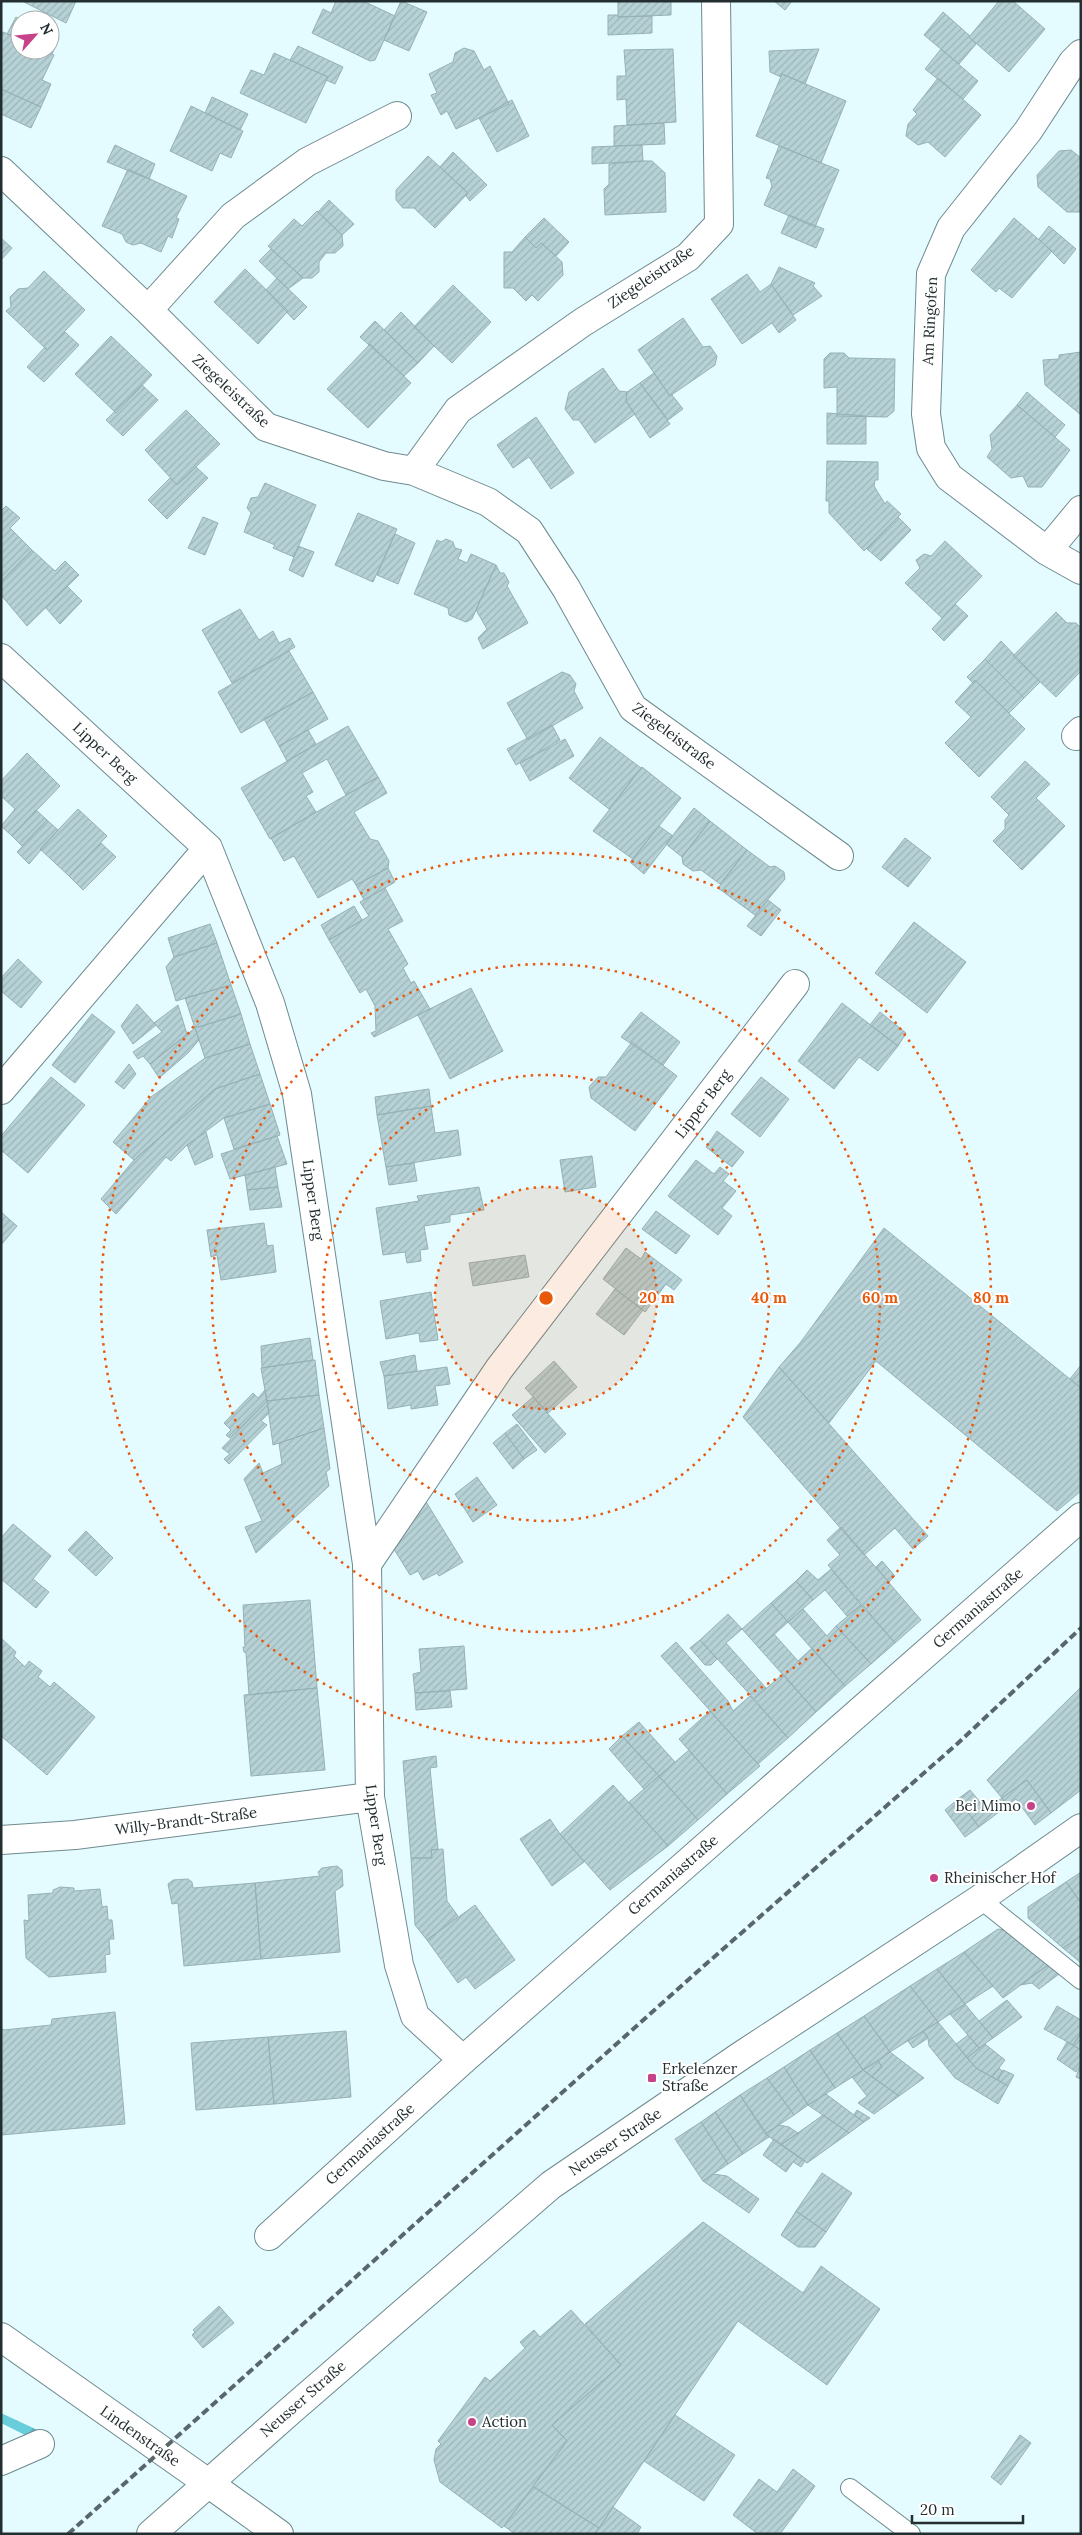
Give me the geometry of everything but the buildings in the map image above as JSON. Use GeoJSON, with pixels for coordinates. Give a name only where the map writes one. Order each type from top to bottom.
{"type":"FeatureCollection","features":[{"type":"Feature","properties":{"kind":"street","name":"Ziegeleistraße"},"geometry":{"type":"LineString","coordinates":[[414,471],[458,410],[583,322],[688,256],[719,224],[716,1]]}},
{"type":"Feature","properties":{"kind":"street","name":"Am Ringofen"},"geometry":{"type":"LineString","coordinates":[[1081,54],[1073,62],[1028,131],[951,228],[931,274],[926,414],[931,448],[949,477],[1047,552],[1081,570]]}},
{"type":"Feature","properties":{"kind":"street"},"geometry":{"type":"LineString","coordinates":[[148,310],[233,216],[307,162],[397,116]]}},
{"type":"Feature","properties":{"kind":"street","name":"Ziegeleistraße"},"geometry":{"type":"LineString","coordinates":[[1,170],[148,310],[266,428],[384,466],[414,471],[488,502],[529,531],[566,588],[633,708],[839,856]]}},
{"type":"Feature","properties":{"kind":"street"},"geometry":{"type":"LineString","coordinates":[[1047,552],[1081,510]]}},
{"type":"Feature","properties":{"kind":"street","name":"Lipper Berg"},"geometry":{"type":"LineString","coordinates":[[1,658],[208,848],[270,1003],[297,1094],[367,1564],[370,1798],[399,1966],[415,2016],[463,2060]]}},
{"type":"Feature","properties":{"kind":"street"},"geometry":{"type":"LineString","coordinates":[[1,1090],[208,848]]}},
{"type":"Feature","properties":{"kind":"street","name":"Lipper Berg"},"geometry":{"type":"LineString","coordinates":[[367,1564],[499,1369],[794,984]]}},
{"type":"Feature","properties":{"kind":"street","name":"Germaniastraße"},"geometry":{"type":"LineString","coordinates":[[269,2236],[463,2060],[1081,1517]]}},
{"type":"Feature","properties":{"kind":"street","name":"Willy-Brandt-Straße"},"geometry":{"type":"LineString","coordinates":[[1,1840],[75,1835],[370,1798]]}},
{"type":"Feature","properties":{"kind":"street","name":"Neusser Straße"},"geometry":{"type":"LineString","coordinates":[[151,2534],[551,2185],[742,2055],[980,1899],[1081,1828]]}},
{"type":"Feature","properties":{"kind":"street","name":"Lindenstraße"},"geometry":{"type":"LineString","coordinates":[[1,2338],[279,2534]]}},
{"type":"Feature","properties":{"kind":"street"},"geometry":{"type":"LineString","coordinates":[[1,2461],[40,2444]]}},
{"type":"Feature","properties":{"kind":"lane"},"geometry":{"type":"LineString","coordinates":[[980,1899],[1081,1980]]}},
{"type":"Feature","properties":{"kind":"lane"},"geometry":{"type":"LineString","coordinates":[[850,2488],[911,2534]]}},
{"type":"Feature","properties":{"kind":"green space"},"geometry":{"type":"Polygon","coordinates":[[[1,2413],[46,2434],[41,2443],[1,2423],[1,2413]]]}},
{"type":"Feature","properties":{"kind":"railway"},"geometry":{"type":"LineString","coordinates":[[68,2534],[706,1964],[957,1744],[1081,1628]]}},
{"type":"Feature","properties":{"kind":"place","name":"Bei Mimo"},"geometry":{"type":"Point","coordinates":[1031,1806]}},
{"type":"Feature","properties":{"kind":"place","name":"Rheinischer Hof"},"geometry":{"type":"Point","coordinates":[934,1878]}},
{"type":"Feature","properties":{"kind":"place","name":"Erkelenzer Straße"},"geometry":{"type":"Point","coordinates":[652,2078]}},
{"type":"Feature","properties":{"kind":"place","name":"Action"},"geometry":{"type":"Point","coordinates":[472,2422]}}]}
